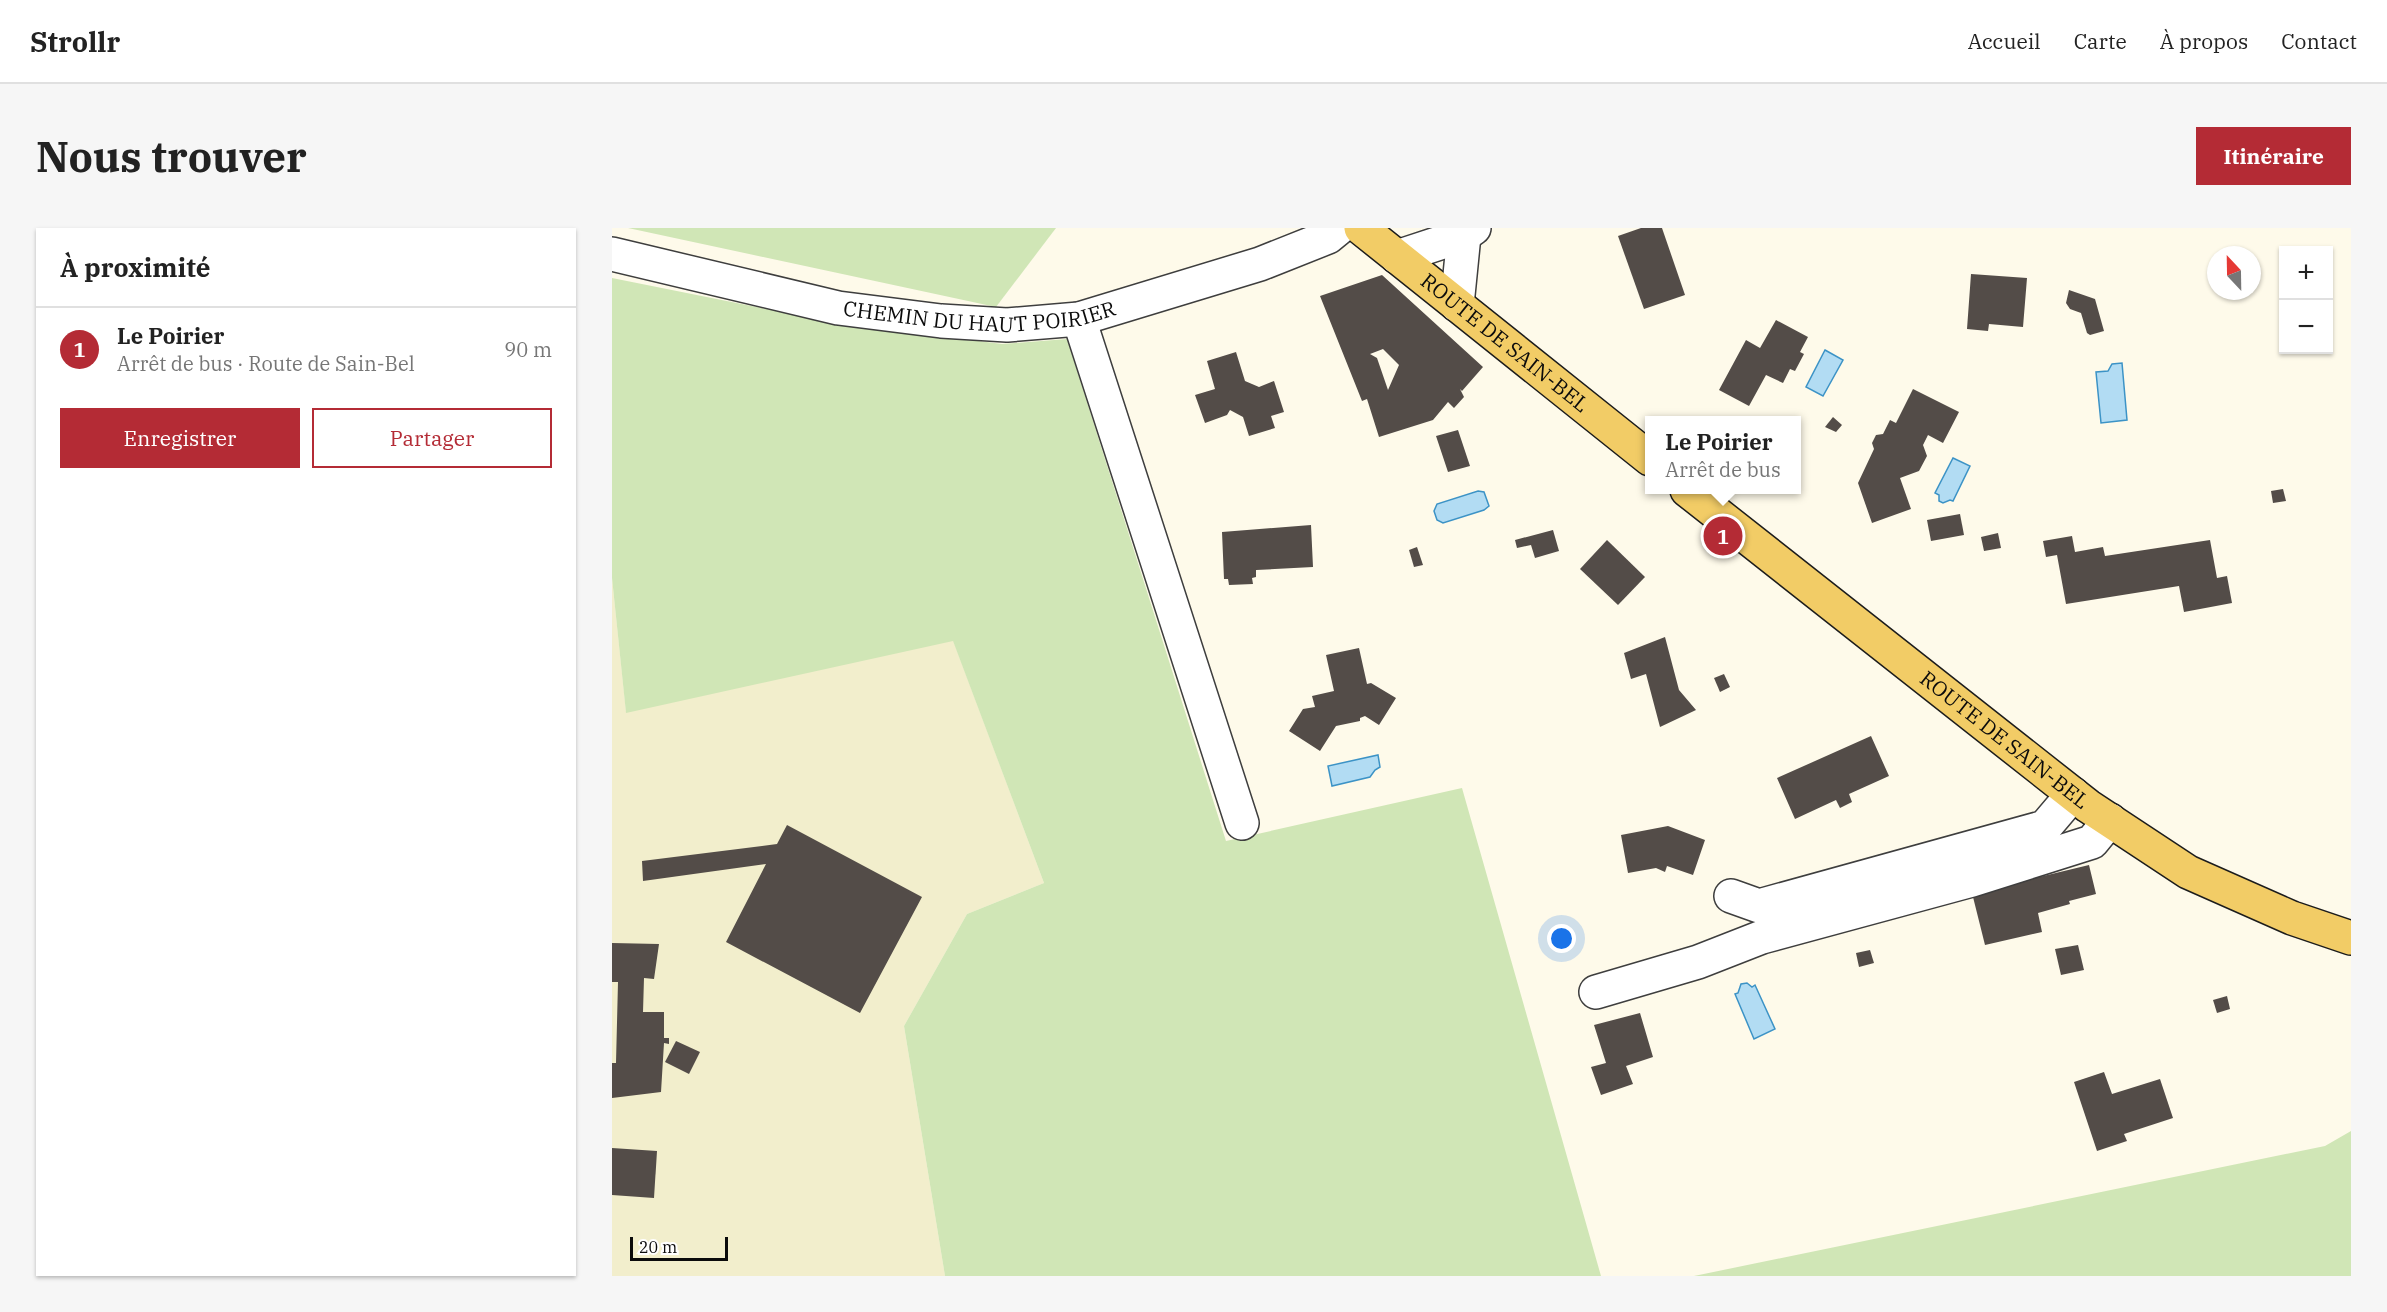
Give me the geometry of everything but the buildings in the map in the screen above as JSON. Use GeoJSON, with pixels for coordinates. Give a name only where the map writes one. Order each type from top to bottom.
{"type":"FeatureCollection","features":[{"type":"Feature","properties":{"kind":"main road","name":"ROUTE DE SAIN-BEL"},"geometry":{"type":"LineString","coordinates":[[1361,228],[1645,455]]}},
{"type":"Feature","properties":{"kind":"main road","name":"ROUTE DE SAIN-BEL"},"geometry":{"type":"LineString","coordinates":[[1693,494],[2073,794],[2110,820],[2188,872],[2292,918],[2351,938]]}},
{"type":"Feature","properties":{"kind":"street","name":"CHEMIN DU HAUT POIRIER"},"geometry":{"type":"LineString","coordinates":[[612,254],[838,308],[941,321],[1007,325],[1079,319],[1260,264],[1328,237],[1339,228]]}},
{"type":"Feature","properties":{"kind":"street"},"geometry":{"type":"LineString","coordinates":[[1397,258],[1469,231],[1457,305]]}},
{"type":"Feature","properties":{"kind":"street"},"geometry":{"type":"LineString","coordinates":[[1079,319],[1242,823]]}},
{"type":"Feature","properties":{"kind":"street"},"geometry":{"type":"LineString","coordinates":[[1731,896],[1759,906],[2045,827],[2073,794]]}},
{"type":"Feature","properties":{"kind":"street"},"geometry":{"type":"LineString","coordinates":[[1596,992],[1698,962],[1762,937],[1972,880],[2092,842],[2110,820]]}},
{"type":"Feature","properties":{"kind":"shaded area"},"geometry":{"type":"Polygon","coordinates":[[[612,578],[626,712],[953,640],[1044,883],[967,914],[904,1026],[945,1276],[612,1276],[612,578]]]}},
{"type":"Feature","properties":{"kind":"green space"},"geometry":{"type":"Polygon","coordinates":[[[628,228],[1056,228],[996,307],[628,228]]]}},
{"type":"Feature","properties":{"kind":"green space"},"geometry":{"type":"Polygon","coordinates":[[[612,278],[837,323],[1002,344],[1067,339],[1226,841],[1462,788],[1601,1276],[945,1276],[904,1026],[967,914],[1044,883],[953,641],[626,713],[612,578],[612,278]]]}},
{"type":"Feature","properties":{"kind":"green space"},"geometry":{"type":"Polygon","coordinates":[[[2351,1131],[2351,1276],[1694,1276],[2325,1146],[2351,1131]]]}},
{"type":"Feature","properties":{"kind":"water"},"geometry":{"type":"Polygon","coordinates":[[[1825,350],[1843,360],[1823,396],[1806,387],[1825,350]]]}},
{"type":"Feature","properties":{"kind":"water"},"geometry":{"type":"Polygon","coordinates":[[[2122,363],[2127,420],[2101,423],[2096,372],[2108,371],[2112,364],[2122,363]]]}},
{"type":"Feature","properties":{"kind":"water"},"geometry":{"type":"Polygon","coordinates":[[[1953,458],[1970,466],[1953,501],[1943,503],[1939,501],[1939,495],[1935,493],[1953,458]]]}},
{"type":"Feature","properties":{"kind":"water"},"geometry":{"type":"Polygon","coordinates":[[[1478,491],[1484,492],[1489,506],[1484,510],[1443,523],[1437,520],[1434,511],[1437,504],[1478,491]]]}},
{"type":"Feature","properties":{"kind":"water"},"geometry":{"type":"Polygon","coordinates":[[[1378,755],[1380,767],[1370,777],[1332,786],[1328,766],[1378,755]]]}},
{"type":"Feature","properties":{"kind":"water"},"geometry":{"type":"Polygon","coordinates":[[[1747,983],[1752,987],[1755,985],[1775,1029],[1754,1039],[1735,994],[1738,993],[1741,984],[1747,983]]]}},
{"type":"Feature","properties":{"kind":"place","name":"Le Poirier"},"geometry":{"type":"Point","coordinates":[1723,536]}}]}
